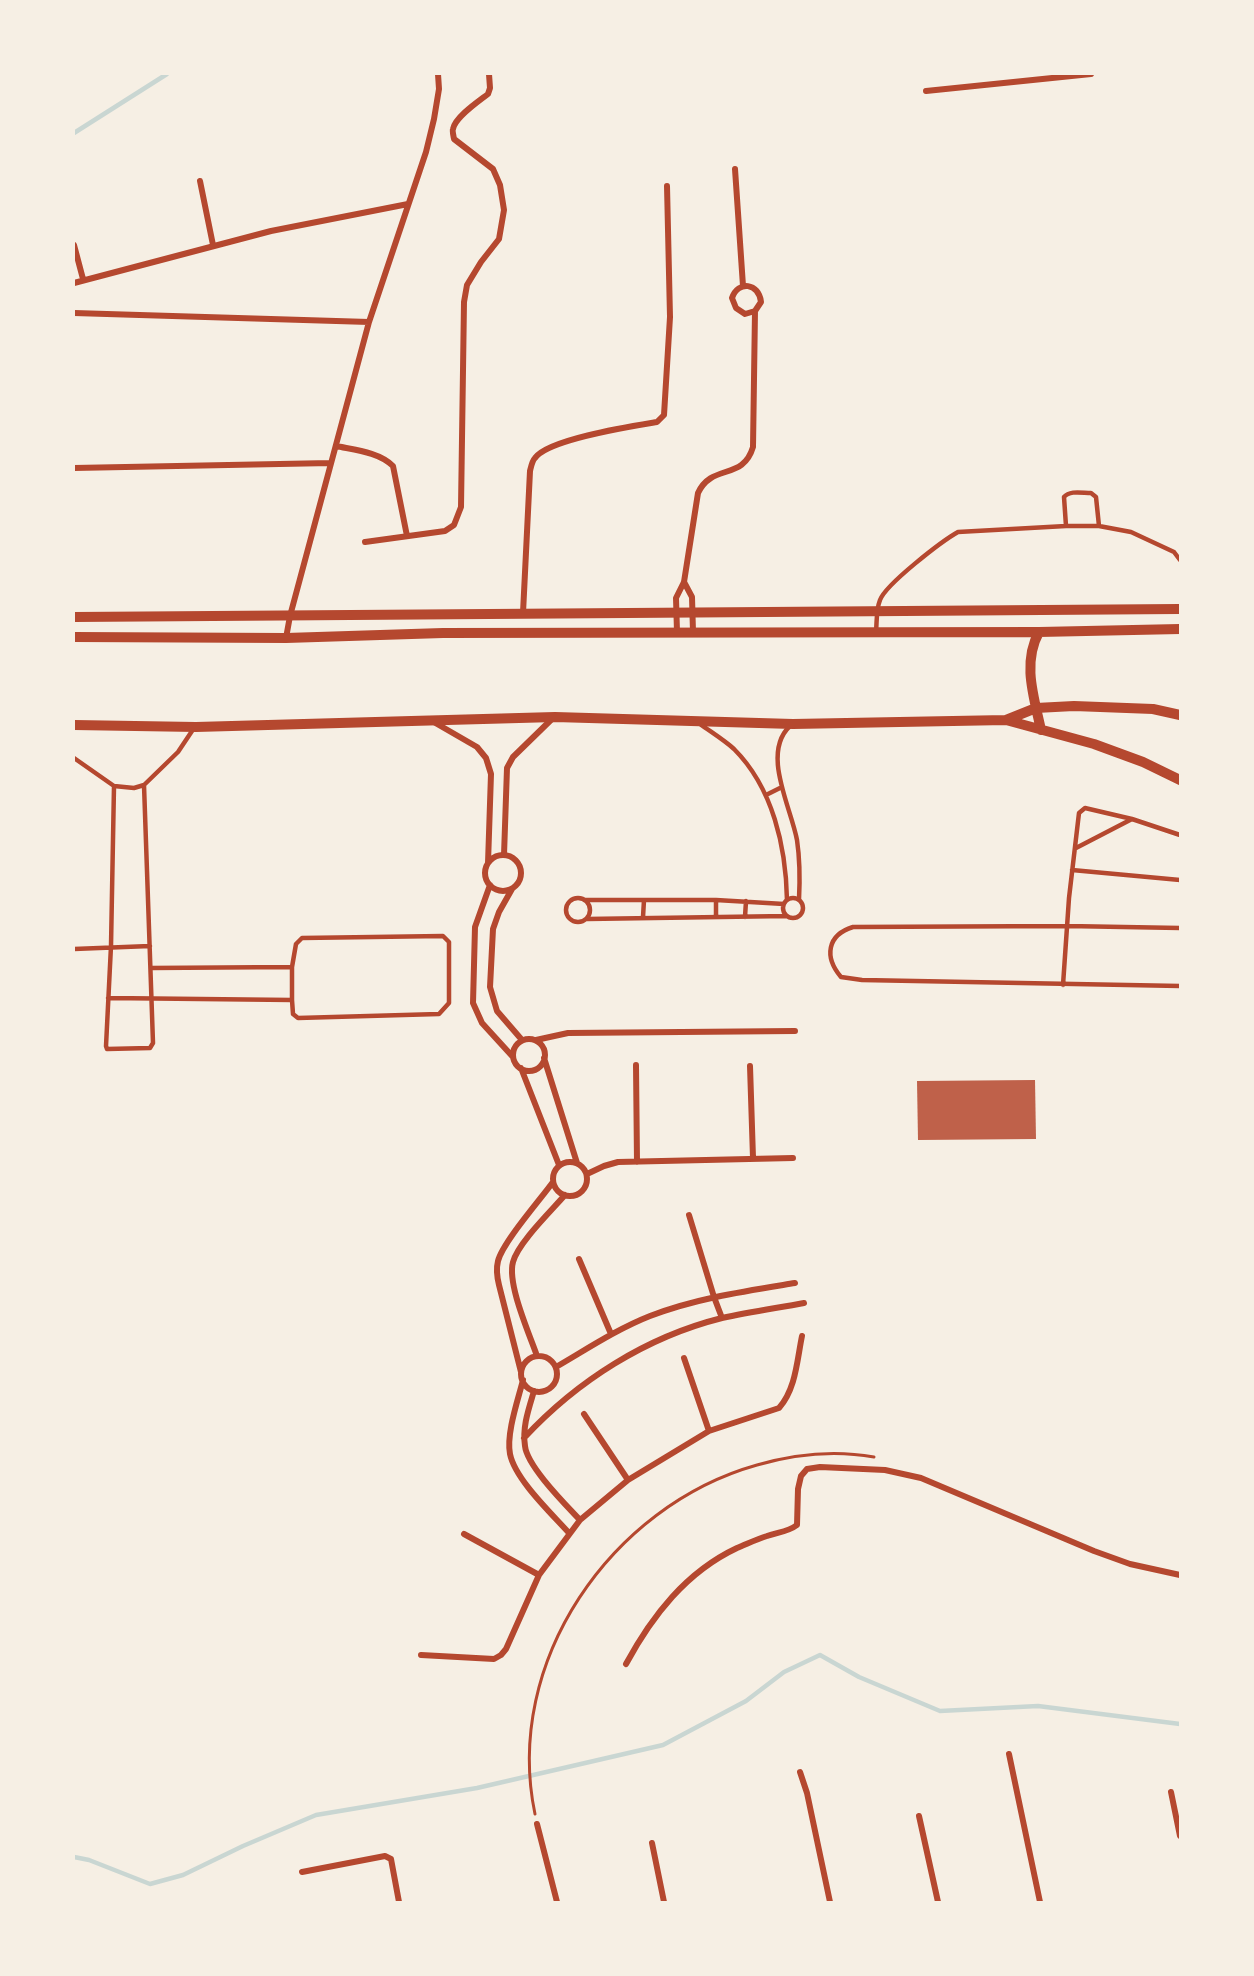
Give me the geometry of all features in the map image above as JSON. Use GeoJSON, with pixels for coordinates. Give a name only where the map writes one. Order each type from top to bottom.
{"type":"FeatureCollection","features":[{"type":"Feature","properties":{"kind":"street"},"geometry":{"type":"LineString","coordinates":[[286,638],[369,322],[434,118],[439,89],[438,74]]}},
{"type":"Feature","properties":{"kind":"street"},"geometry":{"type":"LineString","coordinates":[[365,542],[445,531],[454,525],[461,507],[464,302],[467,285],[499,239],[504,210],[500,185],[493,169],[454,140],[452,130],[464,114],[488,94],[489,74]]}},
{"type":"Feature","properties":{"kind":"street"},"geometry":{"type":"LineString","coordinates":[[926,91],[1091,74]]}},
{"type":"Feature","properties":{"kind":"street"},"geometry":{"type":"LineString","coordinates":[[735,169],[743,286]]}},
{"type":"Feature","properties":{"kind":"street"},"geometry":{"type":"LineString","coordinates":[[200,181],[213,245]]}},
{"type":"Feature","properties":{"kind":"street"},"geometry":{"type":"LineString","coordinates":[[523,613],[530,471],[534,458],[542,452],[581,437],[657,422],[664,414],[670,317],[667,186]]}},
{"type":"Feature","properties":{"kind":"street"},"geometry":{"type":"LineString","coordinates":[[74,283],[272,231],[408,204]]}},
{"type":"Feature","properties":{"kind":"street"},"geometry":{"type":"LineString","coordinates":[[74,245],[83,279]]}},
{"type":"Feature","properties":{"kind":"street"},"geometry":{"type":"LineString","coordinates":[[743,286],[753,288],[760,296],[759,307],[755,311],[745,314],[733,304],[734,293],[743,286]]}},
{"type":"Feature","properties":{"kind":"street"},"geometry":{"type":"LineString","coordinates":[[677,632],[676,598],[684,582],[698,493],[702,484],[710,477],[742,466],[750,458],[753,447],[755,311]]}},
{"type":"Feature","properties":{"kind":"street"},"geometry":{"type":"LineString","coordinates":[[74,313],[369,322]]}},
{"type":"Feature","properties":{"kind":"street"},"geometry":{"type":"LineString","coordinates":[[336,446],[374,454],[388,460],[393,466],[407,536]]}},
{"type":"Feature","properties":{"kind":"street"},"geometry":{"type":"LineString","coordinates":[[74,468],[331,463]]}},
{"type":"Feature","properties":{"kind":"street"},"geometry":{"type":"LineString","coordinates":[[684,582],[692,597],[693,632]]}},
{"type":"Feature","properties":{"kind":"street"},"geometry":{"type":"LineString","coordinates":[[74,617],[1180,609]]}},
{"type":"Feature","properties":{"kind":"street"},"geometry":{"type":"LineString","coordinates":[[74,637],[286,638],[388,633],[1039,632],[1180,629]]}},
{"type":"Feature","properties":{"kind":"street"},"geometry":{"type":"LineString","coordinates":[[1039,632],[1032,645],[1030,669],[1041,730]]}},
{"type":"Feature","properties":{"kind":"street"},"geometry":{"type":"LineString","coordinates":[[1006,720],[1036,708],[1074,706],[1153,709],[1180,715]]}},
{"type":"Feature","properties":{"kind":"street"},"geometry":{"type":"LineString","coordinates":[[74,725],[196,727],[555,717],[793,724],[1006,720],[1094,744],[1143,762],[1180,780]]}},
{"type":"Feature","properties":{"kind":"street"},"geometry":{"type":"LineString","coordinates":[[504,855],[507,768],[513,757],[555,717]]}},
{"type":"Feature","properties":{"kind":"street"},"geometry":{"type":"LineString","coordinates":[[432,721],[477,747],[486,758],[491,774],[486,879],[490,885],[504,891],[512,889]]}},
{"type":"Feature","properties":{"kind":"street"},"geometry":{"type":"LineString","coordinates":[[488,863],[495,856],[513,857],[519,864],[521,873],[519,882],[512,889],[493,928],[490,987],[497,1011],[522,1040]]}},
{"type":"Feature","properties":{"kind":"street"},"geometry":{"type":"LineString","coordinates":[[490,885],[475,927],[473,1003],[482,1023],[521,1068],[535,1069],[541,1065],[544,1058]]}},
{"type":"Feature","properties":{"kind":"street"},"geometry":{"type":"LineString","coordinates":[[513,1057],[517,1044],[522,1040],[536,1040],[568,1033],[795,1031]]}},
{"type":"Feature","properties":{"kind":"street"},"geometry":{"type":"LineString","coordinates":[[536,1040],[544,1051],[544,1058],[577,1162]]}},
{"type":"Feature","properties":{"kind":"street"},"geometry":{"type":"LineString","coordinates":[[636,1065],[637,1162]]}},
{"type":"Feature","properties":{"kind":"street"},"geometry":{"type":"LineString","coordinates":[[750,1066],[753,1158]]}},
{"type":"Feature","properties":{"kind":"street"},"geometry":{"type":"LineString","coordinates":[[521,1068],[559,1165]]}},
{"type":"Feature","properties":{"kind":"street"},"geometry":{"type":"LineString","coordinates":[[587,1174],[604,1166],[637,1162],[793,1158]]}},
{"type":"Feature","properties":{"kind":"street"},"geometry":{"type":"LineString","coordinates":[[522,1372],[499,1285],[498,1260],[504,1247],[553,1182],[554,1172],[559,1165],[568,1161],[577,1162],[584,1167],[587,1174],[587,1184],[574,1196],[565,1196],[557,1190],[553,1182]]}},
{"type":"Feature","properties":{"kind":"street"},"geometry":{"type":"LineString","coordinates":[[537,1356],[512,1282],[513,1261],[518,1250],[565,1196]]}},
{"type":"Feature","properties":{"kind":"street"},"geometry":{"type":"LineString","coordinates":[[689,1215],[722,1318]]}},
{"type":"Feature","properties":{"kind":"street"},"geometry":{"type":"LineString","coordinates":[[579,1259],[612,1334]]}},
{"type":"Feature","properties":{"kind":"street"},"geometry":{"type":"LineString","coordinates":[[556,1367],[612,1334],[651,1316],[714,1297],[795,1283]]}},
{"type":"Feature","properties":{"kind":"street"},"geometry":{"type":"LineString","coordinates":[[524,1438],[559,1403],[623,1358],[683,1331],[722,1318],[804,1303]]}},
{"type":"Feature","properties":{"kind":"street"},"geometry":{"type":"LineString","coordinates":[[421,1655],[494,1659],[501,1655],[506,1649],[539,1575],[580,1520],[628,1480],[709,1431],[779,1408],[792,1385],[802,1336]]}},
{"type":"Feature","properties":{"kind":"street"},"geometry":{"type":"LineString","coordinates":[[522,1380],[534,1391],[549,1389],[555,1383],[556,1367],[552,1361],[537,1356],[524,1364],[509,1453],[516,1473],[569,1533]]}},
{"type":"Feature","properties":{"kind":"street"},"geometry":{"type":"LineString","coordinates":[[684,1358],[709,1431]]}},
{"type":"Feature","properties":{"kind":"street"},"geometry":{"type":"LineString","coordinates":[[534,1391],[524,1438],[525,1449],[532,1464],[580,1520]]}},
{"type":"Feature","properties":{"kind":"street"},"geometry":{"type":"LineString","coordinates":[[584,1414],[628,1480]]}},
{"type":"Feature","properties":{"kind":"street"},"geometry":{"type":"LineString","coordinates":[[626,1664],[639,1640],[662,1608],[703,1567],[736,1549],[768,1536],[790,1531],[797,1526],[798,1489],[801,1476],[807,1469],[820,1467],[885,1470],[921,1478],[1094,1551],[1130,1563],[1180,1575]]}},
{"type":"Feature","properties":{"kind":"street"},"geometry":{"type":"LineString","coordinates":[[464,1534],[539,1575]]}},
{"type":"Feature","properties":{"kind":"street"},"geometry":{"type":"LineString","coordinates":[[1009,1754],[1040,1902]]}},
{"type":"Feature","properties":{"kind":"street"},"geometry":{"type":"LineString","coordinates":[[800,1772],[807,1793],[830,1902]]}},
{"type":"Feature","properties":{"kind":"street"},"geometry":{"type":"LineString","coordinates":[[1171,1792],[1180,1836]]}},
{"type":"Feature","properties":{"kind":"street"},"geometry":{"type":"LineString","coordinates":[[919,1816],[938,1902]]}},
{"type":"Feature","properties":{"kind":"street"},"geometry":{"type":"LineString","coordinates":[[537,1824],[557,1899]]}},
{"type":"Feature","properties":{"kind":"street"},"geometry":{"type":"LineString","coordinates":[[652,1843],[664,1902]]}},
{"type":"Feature","properties":{"kind":"street"},"geometry":{"type":"LineString","coordinates":[[302,1872],[388,1857],[391,1859],[399,1902]]}},
{"type":"Feature","properties":{"kind":"lane"},"geometry":{"type":"LineString","coordinates":[[1066,526],[1064,497],[1069,492],[1091,493],[1096,497],[1099,526]]}},
{"type":"Feature","properties":{"kind":"lane"},"geometry":{"type":"LineString","coordinates":[[876,632],[877,612],[884,592],[943,541],[958,532],[1099,526],[1131,532],[1174,552],[1180,560]]}},
{"type":"Feature","properties":{"kind":"lane"},"geometry":{"type":"LineString","coordinates":[[698,722],[733,749],[757,779],[766,795],[778,830],[785,902],[783,908],[787,916]]}},
{"type":"Feature","properties":{"kind":"lane"},"geometry":{"type":"LineString","coordinates":[[793,724],[782,734],[777,754],[782,787],[792,814],[797,841],[800,871],[799,900],[802,904],[802,912],[795,918],[787,916],[643,917],[587,919],[577,922],[568,917],[566,912],[569,902],[580,898],[585,900],[785,902],[795,898],[799,900]]}},
{"type":"Feature","properties":{"kind":"lane"},"geometry":{"type":"LineString","coordinates":[[74,758],[114,786],[134,788],[144,785],[178,752],[196,727]]}},
{"type":"Feature","properties":{"kind":"lane"},"geometry":{"type":"LineString","coordinates":[[114,786],[107,1049],[152,1047],[144,785]]}},
{"type":"Feature","properties":{"kind":"lane"},"geometry":{"type":"LineString","coordinates":[[766,795],[782,787]]}},
{"type":"Feature","properties":{"kind":"lane"},"geometry":{"type":"LineString","coordinates":[[1063,985],[1079,813],[1085,808],[1132,819],[1180,835]]}},
{"type":"Feature","properties":{"kind":"lane"},"geometry":{"type":"LineString","coordinates":[[1075,848],[1132,819]]}},
{"type":"Feature","properties":{"kind":"lane"},"geometry":{"type":"LineString","coordinates":[[1072,870],[1180,880]]}},
{"type":"Feature","properties":{"kind":"lane"},"geometry":{"type":"LineString","coordinates":[[585,900],[590,909],[587,919]]}},
{"type":"Feature","properties":{"kind":"lane"},"geometry":{"type":"LineString","coordinates":[[643,917],[644,900]]}},
{"type":"Feature","properties":{"kind":"lane"},"geometry":{"type":"LineString","coordinates":[[716,900],[716,917]]}},
{"type":"Feature","properties":{"kind":"lane"},"geometry":{"type":"LineString","coordinates":[[745,916],[746,901]]}},
{"type":"Feature","properties":{"kind":"lane"},"geometry":{"type":"LineString","coordinates":[[1180,928],[853,927],[840,931],[832,941],[831,959],[834,969],[841,977],[862,980],[1180,987]]}},
{"type":"Feature","properties":{"kind":"lane"},"geometry":{"type":"LineString","coordinates":[[443,936],[449,942],[448,1003],[439,1014],[298,1018],[293,1014],[292,967],[296,944],[302,938],[443,936]]}},
{"type":"Feature","properties":{"kind":"lane"},"geometry":{"type":"LineString","coordinates":[[74,949],[150,946]]}},
{"type":"Feature","properties":{"kind":"lane"},"geometry":{"type":"LineString","coordinates":[[151,968],[292,967]]}},
{"type":"Feature","properties":{"kind":"lane"},"geometry":{"type":"LineString","coordinates":[[108,998],[292,1000]]}},
{"type":"Feature","properties":{"kind":"path"},"geometry":{"type":"LineString","coordinates":[[534,1813],[528,1759],[534,1708],[542,1678],[568,1617],[596,1573],[620,1546],[667,1507],[704,1485],[737,1471],[786,1457],[816,1454],[878,1458]]}},
{"type":"Feature","properties":{"kind":"building"},"geometry":{"type":"Polygon","coordinates":[[[1035,1080],[1036,1139],[918,1140],[917,1081],[1035,1080]]]}},
{"type":"Feature","properties":{"kind":"waterway"},"geometry":{"type":"LineString","coordinates":[[74,133],[167,74]]}},
{"type":"Feature","properties":{"kind":"waterway"},"geometry":{"type":"LineString","coordinates":[[74,1857],[89,1860],[150,1884],[183,1875],[316,1815],[477,1788],[663,1745],[746,1701],[784,1672],[820,1655],[859,1677],[940,1711],[1038,1706],[1180,1724]]}}]}
